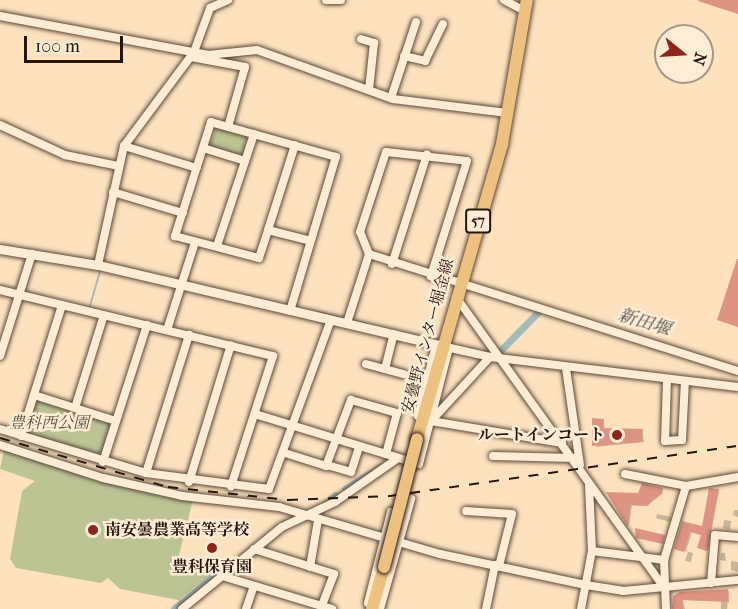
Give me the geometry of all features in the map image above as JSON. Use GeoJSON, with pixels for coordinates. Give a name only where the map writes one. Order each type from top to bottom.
{"type":"FeatureCollection","features":[{"type":"Feature","properties":{"kind":"main road","name":"安曇野インター堀金線"},"geometry":{"type":"LineString","coordinates":[[372,609],[456,291],[507,113],[526,5]]}},
{"type":"Feature","properties":{"kind":"street"},"geometry":{"type":"LineString","coordinates":[[98,265],[124,146],[193,55],[210,8],[228,0]]}},
{"type":"Feature","properties":{"kind":"street"},"geometry":{"type":"LineString","coordinates":[[326,0],[341,0]]}},
{"type":"Feature","properties":{"kind":"street"},"geometry":{"type":"LineString","coordinates":[[504,0],[526,5]]}},
{"type":"Feature","properties":{"kind":"street"},"geometry":{"type":"LineString","coordinates":[[0,16],[241,66]]}},
{"type":"Feature","properties":{"kind":"street"},"geometry":{"type":"LineString","coordinates":[[391,98],[416,22]]}},
{"type":"Feature","properties":{"kind":"street"},"geometry":{"type":"LineString","coordinates":[[404,56],[424,61],[443,24]]}},
{"type":"Feature","properties":{"kind":"street"},"geometry":{"type":"LineString","coordinates":[[361,39],[374,44],[369,90]]}},
{"type":"Feature","properties":{"kind":"street"},"geometry":{"type":"LineString","coordinates":[[193,55],[247,50],[283,57],[391,98],[507,113]]}},
{"type":"Feature","properties":{"kind":"street"},"geometry":{"type":"LineString","coordinates":[[228,127],[241,66],[247,50]]}},
{"type":"Feature","properties":{"kind":"street"},"geometry":{"type":"LineString","coordinates":[[290,310],[336,157],[295,145],[211,122],[175,236],[260,258],[295,145]]}},
{"type":"Feature","properties":{"kind":"street"},"geometry":{"type":"LineString","coordinates":[[0,124],[65,155],[118,166]]}},
{"type":"Feature","properties":{"kind":"street"},"geometry":{"type":"LineString","coordinates":[[217,246],[254,134]]}},
{"type":"Feature","properties":{"kind":"street"},"geometry":{"type":"LineString","coordinates":[[124,146],[197,168]]}},
{"type":"Feature","properties":{"kind":"street"},"geometry":{"type":"LineString","coordinates":[[203,148],[245,160]]}},
{"type":"Feature","properties":{"kind":"street"},"geometry":{"type":"LineString","coordinates":[[346,323],[369,254],[360,232],[386,152],[427,154],[467,161],[431,276]]}},
{"type":"Feature","properties":{"kind":"street"},"geometry":{"type":"LineString","coordinates":[[392,264],[427,154]]}},
{"type":"Feature","properties":{"kind":"street"},"geometry":{"type":"LineString","coordinates":[[113,192],[183,213]]}},
{"type":"Feature","properties":{"kind":"street"},"geometry":{"type":"LineString","coordinates":[[268,230],[310,241]]}},
{"type":"Feature","properties":{"kind":"street"},"geometry":{"type":"LineString","coordinates":[[167,330],[195,242]]}},
{"type":"Feature","properties":{"kind":"street"},"geometry":{"type":"LineString","coordinates":[[0,249],[98,265],[502,360],[738,387]]}},
{"type":"Feature","properties":{"kind":"street"},"geometry":{"type":"LineString","coordinates":[[0,356],[32,254]]}},
{"type":"Feature","properties":{"kind":"street"},"geometry":{"type":"LineString","coordinates":[[369,254],[431,276],[456,291],[738,371]]}},
{"type":"Feature","properties":{"kind":"street"},"geometry":{"type":"LineString","coordinates":[[0,290],[273,356],[231,486]]}},
{"type":"Feature","properties":{"kind":"street"},"geometry":{"type":"LineString","coordinates":[[456,291],[502,360],[580,465],[589,484],[664,587]]}},
{"type":"Feature","properties":{"kind":"street"},"geometry":{"type":"LineString","coordinates":[[21,436],[62,305]]}},
{"type":"Feature","properties":{"kind":"street"},"geometry":{"type":"LineString","coordinates":[[75,408],[104,315]]}},
{"type":"Feature","properties":{"kind":"street"},"geometry":{"type":"LineString","coordinates":[[0,429],[103,462],[146,473],[189,482],[269,489],[296,428],[331,320]]}},
{"type":"Feature","properties":{"kind":"street"},"geometry":{"type":"LineString","coordinates":[[103,462],[147,325]]}},
{"type":"Feature","properties":{"kind":"street"},"geometry":{"type":"LineString","coordinates":[[385,369],[394,334]]}},
{"type":"Feature","properties":{"kind":"street"},"geometry":{"type":"LineString","coordinates":[[146,473],[189,335]]}},
{"type":"Feature","properties":{"kind":"street"},"geometry":{"type":"LineString","coordinates":[[189,482],[231,345]]}},
{"type":"Feature","properties":{"kind":"street"},"geometry":{"type":"LineString","coordinates":[[255,414],[419,464],[431,421],[442,346]]}},
{"type":"Feature","properties":{"kind":"street"},"geometry":{"type":"LineString","coordinates":[[182,609],[254,549],[402,459],[442,346]]}},
{"type":"Feature","properties":{"kind":"street"},"geometry":{"type":"LineString","coordinates":[[431,421],[490,357]]}},
{"type":"Feature","properties":{"kind":"street"},"geometry":{"type":"LineString","coordinates":[[366,364],[404,374]]}},
{"type":"Feature","properties":{"kind":"street"},"geometry":{"type":"LineString","coordinates":[[566,368],[580,465]]}},
{"type":"Feature","properties":{"kind":"street"},"geometry":{"type":"LineString","coordinates":[[667,379],[665,441],[682,440],[685,381]]}},
{"type":"Feature","properties":{"kind":"street"},"geometry":{"type":"LineString","coordinates":[[34,395],[116,421]]}},
{"type":"Feature","properties":{"kind":"street"},"geometry":{"type":"LineString","coordinates":[[327,465],[351,400],[397,413],[386,454]]}},
{"type":"Feature","properties":{"kind":"street"},"geometry":{"type":"LineString","coordinates":[[431,421],[562,443]]}},
{"type":"Feature","properties":{"kind":"street"},"geometry":{"type":"LineString","coordinates":[[0,445],[182,496],[279,507],[305,517],[398,543],[586,585],[624,591],[738,580]]}},
{"type":"Feature","properties":{"kind":"street"},"geometry":{"type":"LineString","coordinates":[[285,453],[351,472],[359,447]]}},
{"type":"Feature","properties":{"kind":"street"},"geometry":{"type":"LineString","coordinates":[[493,456],[574,458]]}},
{"type":"Feature","properties":{"kind":"street"},"geometry":{"type":"LineString","coordinates":[[625,474],[686,486],[738,477]]}},
{"type":"Feature","properties":{"kind":"street"},"geometry":{"type":"LineString","coordinates":[[581,609],[592,551],[589,484]]}},
{"type":"Feature","properties":{"kind":"street"},"geometry":{"type":"LineString","coordinates":[[666,609],[664,560],[686,486]]}},
{"type":"Feature","properties":{"kind":"street"},"geometry":{"type":"LineString","coordinates":[[380,609],[411,499]]}},
{"type":"Feature","properties":{"kind":"street"},"geometry":{"type":"LineString","coordinates":[[466,511],[512,514],[486,609]]}},
{"type":"Feature","properties":{"kind":"street"},"geometry":{"type":"LineString","coordinates":[[366,609],[391,512],[406,517]]}},
{"type":"Feature","properties":{"kind":"street"},"geometry":{"type":"LineString","coordinates":[[310,567],[318,520]]}},
{"type":"Feature","properties":{"kind":"street"},"geometry":{"type":"LineString","coordinates":[[711,583],[715,535],[738,537]]}},
{"type":"Feature","properties":{"kind":"street"},"geometry":{"type":"LineString","coordinates":[[254,549],[334,574],[322,606]]}},
{"type":"Feature","properties":{"kind":"street"},"geometry":{"type":"LineString","coordinates":[[592,551],[664,560]]}},
{"type":"Feature","properties":{"kind":"street"},"geometry":{"type":"LineString","coordinates":[[222,576],[332,609]]}},
{"type":"Feature","properties":{"kind":"street"},"geometry":{"type":"LineString","coordinates":[[246,609],[254,586]]}},
{"type":"Feature","properties":{"kind":"green space"},"geometry":{"type":"Polygon","coordinates":[[[217,127],[247,135],[243,155],[209,147],[217,127]]]}},
{"type":"Feature","properties":{"kind":"green space","name":"豊科西公園"},"geometry":{"type":"Polygon","coordinates":[[[36,400],[112,424],[102,458],[25,434],[36,400]]]}},
{"type":"Feature","properties":{"kind":"green space","name":"南安曇農業高等学校"},"geometry":{"type":"Polygon","coordinates":[[[4,450],[193,500],[178,559],[212,573],[179,600],[120,589],[108,578],[101,583],[16,568],[10,559],[22,491],[35,481],[0,469],[4,450]]]}},
{"type":"Feature","properties":{"kind":"building"},"geometry":{"type":"Polygon","coordinates":[[[738,0],[738,14],[698,1],[738,0]]]}},
{"type":"Feature","properties":{"kind":"building"},"geometry":{"type":"Polygon","coordinates":[[[738,259],[738,327],[717,320],[738,259]]]}},
{"type":"Feature","properties":{"kind":"building","name":"ルートインコート"},"geometry":{"type":"Polygon","coordinates":[[[592,418],[604,419],[603,428],[643,429],[642,442],[592,446],[592,418]]]}},
{"type":"Feature","properties":{"kind":"building"},"geometry":{"type":"Polygon","coordinates":[[[642,483],[663,488],[662,494],[646,506],[630,505],[628,527],[606,492],[638,493],[642,483]]]}},
{"type":"Feature","properties":{"kind":"building"},"geometry":{"type":"Polygon","coordinates":[[[709,488],[719,489],[707,551],[697,548],[701,535],[690,532],[684,552],[674,549],[682,521],[702,526],[709,488]]]}},
{"type":"Feature","properties":{"kind":"building"},"geometry":{"type":"Polygon","coordinates":[[[635,528],[665,535],[663,544],[636,538],[635,528]]]}},
{"type":"Feature","properties":{"kind":"building"},"geometry":{"type":"Polygon","coordinates":[[[728,589],[729,602],[682,600],[683,609],[672,609],[673,596],[680,592],[728,589]]]}},
{"type":"Feature","properties":{"kind":"waterway"},"geometry":{"type":"LineString","coordinates":[[89,309],[101,268]]}},
{"type":"Feature","properties":{"kind":"waterway"},"geometry":{"type":"LineString","coordinates":[[318,312],[368,324]]}},
{"type":"Feature","properties":{"kind":"waterway","name":"新田堰"},"geometry":{"type":"LineString","coordinates":[[500,351],[538,312]]}},
{"type":"Feature","properties":{"kind":"waterway","name":"新田堰"},"geometry":{"type":"LineString","coordinates":[[345,489],[381,466]]}},
{"type":"Feature","properties":{"kind":"waterway","name":"新田堰"},"geometry":{"type":"LineString","coordinates":[[324,505],[335,495]]}},
{"type":"Feature","properties":{"kind":"waterway","name":"新田堰"},"geometry":{"type":"LineString","coordinates":[[174,609],[214,575]]}},
{"type":"Feature","properties":{"kind":"railway"},"geometry":{"type":"LineString","coordinates":[[0,438],[168,487],[288,500],[390,496],[738,446]]}},
{"type":"Feature","properties":{"kind":"place","name":"ルートインコート"},"geometry":{"type":"Point","coordinates":[617,435]}},
{"type":"Feature","properties":{"kind":"place","name":"南安曇農業高等学校"},"geometry":{"type":"Point","coordinates":[93,530]}},
{"type":"Feature","properties":{"kind":"place","name":"豊科保育園"},"geometry":{"type":"Point","coordinates":[212,548]}}]}
